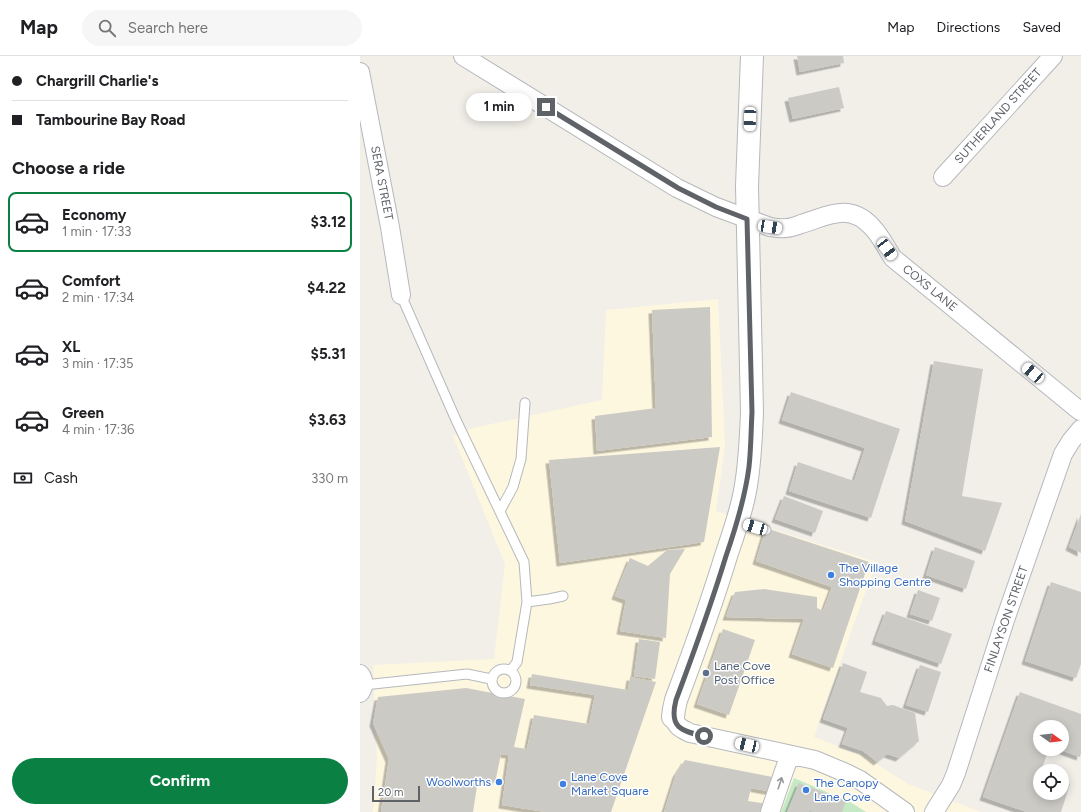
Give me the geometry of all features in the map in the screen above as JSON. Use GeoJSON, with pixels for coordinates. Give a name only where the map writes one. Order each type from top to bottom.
{"type":"FeatureCollection","features":[{"type":"Feature","properties":{"kind":"street","name":"COXS LANE"},"geometry":{"type":"LineString","coordinates":[[463,56],[481,61],[678,188],[716,207],[770,227],[787,228],[842,212],[858,216],[873,227],[893,258],[1081,420]]}},
{"type":"Feature","properties":{"kind":"street"},"geometry":{"type":"LineString","coordinates":[[752,56],[747,186],[752,398],[749,468],[737,522],[701,633],[676,700],[673,717],[679,727],[690,733],[815,760],[846,773],[870,786],[905,812]]}},
{"type":"Feature","properties":{"kind":"street","name":"SUTHERLAND STREET"},"geometry":{"type":"LineString","coordinates":[[943,177],[1053,56]]}},
{"type":"Feature","properties":{"kind":"street","name":"SERA STREET"},"geometry":{"type":"LineString","coordinates":[[360,72],[390,227],[401,295]]}},
{"type":"Feature","properties":{"kind":"street","name":"FINLAYSON STREET"},"geometry":{"type":"LineString","coordinates":[[934,812],[948,790],[956,773],[1005,620],[1063,454],[1081,420]]}},
{"type":"Feature","properties":{"kind":"street"},"geometry":{"type":"LineString","coordinates":[[770,812],[790,755]]}},
{"type":"Feature","properties":{"kind":"street"},"geometry":{"type":"LineString","coordinates":[[914,812],[922,810],[927,812]]}},
{"type":"Feature","properties":{"kind":"lane"},"geometry":{"type":"LineString","coordinates":[[401,295],[456,420],[524,562],[527,602],[517,662],[511,670]]}},
{"type":"Feature","properties":{"kind":"lane"},"geometry":{"type":"LineString","coordinates":[[500,511],[513,487],[521,459],[525,403]]}},
{"type":"Feature","properties":{"kind":"lane"},"geometry":{"type":"LineString","coordinates":[[737,522],[766,530]]}},
{"type":"Feature","properties":{"kind":"lane"},"geometry":{"type":"LineString","coordinates":[[527,602],[563,596]]}},
{"type":"Feature","properties":{"kind":"lane"},"geometry":{"type":"LineString","coordinates":[[506,668],[511,670],[514,674],[516,683],[514,688],[506,694],[495,692],[491,679],[496,670],[506,668]]}},
{"type":"Feature","properties":{"kind":"lane"},"geometry":{"type":"LineString","coordinates":[[361,684],[467,674],[491,679]]}},
{"type":"Feature","properties":{"kind":"shaded area"},"geometry":{"type":"Polygon","coordinates":[[[718,299],[725,445],[716,511],[876,562],[814,737],[866,757],[908,784],[981,812],[373,812],[377,758],[373,665],[494,659],[505,564],[453,436],[473,428],[602,400],[606,310],[718,299]]]}},
{"type":"Feature","properties":{"kind":"green space","name":"The Canopy Lane Cove"},"geometry":{"type":"Polygon","coordinates":[[[794,778],[850,802],[866,812],[781,812],[794,778]]]}},
{"type":"Feature","properties":{"kind":"building"},"geometry":{"type":"Polygon","coordinates":[[[797,56],[843,56],[844,63],[800,72],[797,56]]]}},
{"type":"Feature","properties":{"kind":"building"},"geometry":{"type":"Polygon","coordinates":[[[839,87],[844,108],[793,119],[788,98],[839,87]]]}},
{"type":"Feature","properties":{"kind":"building"},"geometry":{"type":"Polygon","coordinates":[[[710,307],[712,437],[597,451],[595,416],[656,408],[652,310],[710,307]]]}},
{"type":"Feature","properties":{"kind":"building"},"geometry":{"type":"Polygon","coordinates":[[[934,361],[983,369],[962,496],[1002,503],[985,551],[905,521],[934,361]]]}},
{"type":"Feature","properties":{"kind":"building"},"geometry":{"type":"Polygon","coordinates":[[[791,392],[900,429],[871,518],[789,491],[798,462],[854,481],[865,448],[782,420],[791,392]]]}},
{"type":"Feature","properties":{"kind":"building"},"geometry":{"type":"Polygon","coordinates":[[[720,447],[704,542],[560,563],[549,460],[720,447]]]}},
{"type":"Feature","properties":{"kind":"building"},"geometry":{"type":"Polygon","coordinates":[[[784,496],[823,511],[815,533],[775,519],[784,496]]]}},
{"type":"Feature","properties":{"kind":"building"},"geometry":{"type":"Polygon","coordinates":[[[1081,514],[1081,553],[1069,547],[1081,514]]]}},
{"type":"Feature","properties":{"kind":"building","name":"The Village Shopping Centre"},"geometry":{"type":"Polygon","coordinates":[[[766,528],[869,562],[833,668],[792,654],[804,619],[726,617],[735,592],[764,589],[817,597],[817,608],[823,611],[832,587],[756,561],[766,528]]]}},
{"type":"Feature","properties":{"kind":"building"},"geometry":{"type":"Polygon","coordinates":[[[935,547],[975,561],[966,589],[926,575],[935,547]]]}},
{"type":"Feature","properties":{"kind":"building"},"geometry":{"type":"Polygon","coordinates":[[[685,549],[670,574],[666,638],[620,631],[626,600],[615,596],[630,558],[648,566],[667,550],[685,549]]]}},
{"type":"Feature","properties":{"kind":"building"},"geometry":{"type":"Polygon","coordinates":[[[1051,582],[1081,592],[1081,664],[1076,678],[1025,661],[1051,582]]]}},
{"type":"Feature","properties":{"kind":"building"},"geometry":{"type":"Polygon","coordinates":[[[918,590],[940,598],[932,621],[910,614],[918,590]]]}},
{"type":"Feature","properties":{"kind":"building"},"geometry":{"type":"Polygon","coordinates":[[[886,611],[952,634],[941,664],[875,641],[886,611]]]}},
{"type":"Feature","properties":{"kind":"building"},"geometry":{"type":"Polygon","coordinates":[[[723,629],[755,640],[729,715],[697,704],[723,629]]]}},
{"type":"Feature","properties":{"kind":"building"},"geometry":{"type":"Polygon","coordinates":[[[639,639],[660,642],[655,679],[634,676],[639,639]]]}},
{"type":"Feature","properties":{"kind":"building"},"geometry":{"type":"Polygon","coordinates":[[[843,663],[867,672],[860,692],[881,698],[887,706],[893,705],[915,713],[919,741],[899,758],[887,754],[877,762],[863,751],[842,744],[848,728],[823,719],[843,663]]]}},
{"type":"Feature","properties":{"kind":"building"},"geometry":{"type":"Polygon","coordinates":[[[920,665],[941,672],[928,712],[906,705],[920,665]]]}},
{"type":"Feature","properties":{"kind":"building"},"geometry":{"type":"Polygon","coordinates":[[[532,674],[628,690],[630,677],[656,682],[611,812],[546,812],[502,805],[509,755],[501,754],[495,783],[478,780],[473,812],[381,812],[389,759],[373,723],[378,697],[466,688],[525,699],[514,747],[527,749],[534,715],[589,724],[595,695],[530,685],[532,674]]]}},
{"type":"Feature","properties":{"kind":"building"},"geometry":{"type":"Polygon","coordinates":[[[1020,692],[1081,714],[1080,757],[1069,753],[1069,720],[1033,720],[1033,756],[1046,756],[1044,764],[1033,764],[1033,800],[1065,800],[1061,812],[1027,812],[983,797],[1020,692]]]}},
{"type":"Feature","properties":{"kind":"building"},"geometry":{"type":"Polygon","coordinates":[[[685,760],[778,778],[774,792],[751,788],[748,801],[768,804],[766,812],[664,812],[676,774],[685,760]]]}},
{"type":"Feature","properties":{"kind":"building","name":"The Canopy Lane Cove"},"geometry":{"type":"Polygon","coordinates":[[[799,783],[846,801],[842,812],[787,812],[799,783]]]}},
{"type":"Feature","properties":{"kind":"place","name":"The Village Shopping Centre"},"geometry":{"type":"Point","coordinates":[831,575]}},
{"type":"Feature","properties":{"kind":"place","name":"Lane Cove Post Office"},"geometry":{"type":"Point","coordinates":[706,673]}},
{"type":"Feature","properties":{"kind":"place","name":"Woolworths"},"geometry":{"type":"Point","coordinates":[499,782]}},
{"type":"Feature","properties":{"kind":"place","name":"Lane Cove Market Square"},"geometry":{"type":"Point","coordinates":[563,784]}},
{"type":"Feature","properties":{"kind":"place","name":"The Canopy Lane Cove"},"geometry":{"type":"Point","coordinates":[806,790]}},
{"type":"Feature","properties":{"kind":"route"},"geometry":{"type":"LineString","coordinates":[[546,107],[678,188],[716,207],[747,219],[752,412],[749,468],[739,515],[730,545],[701,633],[676,700],[673,717],[679,727],[690,733],[704,736]]}}]}
